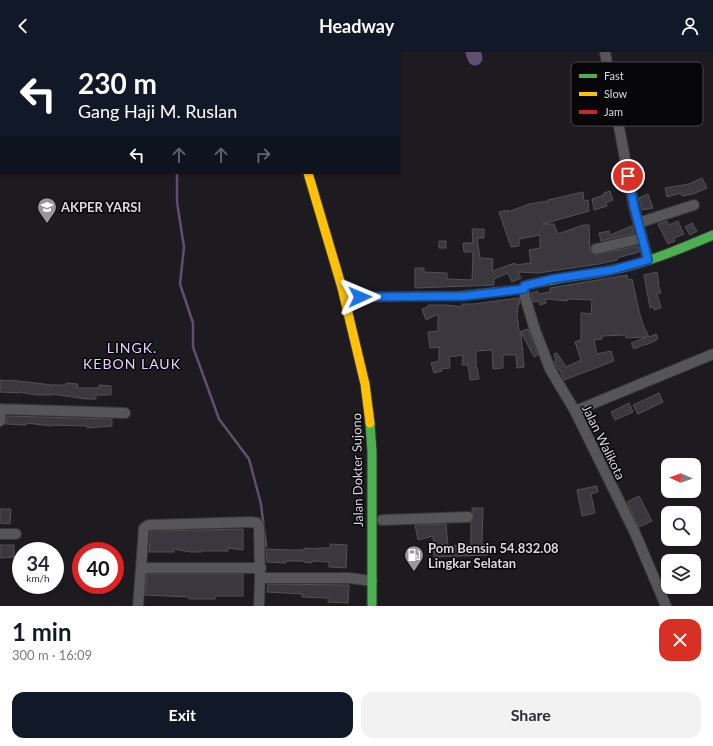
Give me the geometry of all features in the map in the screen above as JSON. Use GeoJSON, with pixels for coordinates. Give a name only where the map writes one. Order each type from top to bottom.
{"type":"FeatureCollection","features":[{"type":"Feature","properties":{"kind":"main road","name":"Jalan Dokter Sujono"},"geometry":{"type":"LineString","coordinates":[[308,174],[342,288],[377,436],[372,606]]}},
{"type":"Feature","properties":{"kind":"main road"},"geometry":{"type":"LineString","coordinates":[[335,231],[368,363],[381,475]]}},
{"type":"Feature","properties":{"kind":"main road"},"geometry":{"type":"LineString","coordinates":[[352,297],[465,296],[524,289],[524,286],[541,281],[612,270],[648,260],[713,235]]}},
{"type":"Feature","properties":{"kind":"street"},"geometry":{"type":"LineString","coordinates":[[605,52],[607,62]]}},
{"type":"Feature","properties":{"kind":"street"},"geometry":{"type":"LineString","coordinates":[[619,126],[638,223],[648,260]]}},
{"type":"Feature","properties":{"kind":"street"},"geometry":{"type":"LineString","coordinates":[[638,223],[694,205]]}},
{"type":"Feature","properties":{"kind":"street"},"geometry":{"type":"LineString","coordinates":[[596,249],[642,238]]}},
{"type":"Feature","properties":{"kind":"street","name":"Jalan Walikota"},"geometry":{"type":"LineString","coordinates":[[524,289],[525,297],[550,369],[575,411],[644,552],[666,606]]}},
{"type":"Feature","properties":{"kind":"street"},"geometry":{"type":"LineString","coordinates":[[575,411],[713,354]]}},
{"type":"Feature","properties":{"kind":"street"},"geometry":{"type":"LineString","coordinates":[[0,421],[0,409],[125,413]]}},
{"type":"Feature","properties":{"kind":"street"},"geometry":{"type":"LineString","coordinates":[[382,520],[468,516]]}},
{"type":"Feature","properties":{"kind":"street"},"geometry":{"type":"LineString","coordinates":[[138,606],[144,528],[149,525],[252,522],[257,523],[259,527],[259,606]]}},
{"type":"Feature","properties":{"kind":"street"},"geometry":{"type":"LineString","coordinates":[[0,534],[16,534]]}},
{"type":"Feature","properties":{"kind":"street"},"geometry":{"type":"LineString","coordinates":[[141,568],[349,578],[372,581]]}},
{"type":"Feature","properties":{"kind":"building"},"geometry":{"type":"Polygon","coordinates":[[[702,178],[707,188],[693,194],[682,196],[681,193],[667,197],[665,188],[689,184],[702,178]]]}},
{"type":"Feature","properties":{"kind":"building"},"geometry":{"type":"Polygon","coordinates":[[[610,191],[613,200],[606,203],[607,206],[594,210],[592,199],[604,195],[604,193],[610,191]]]}},
{"type":"Feature","properties":{"kind":"building"},"geometry":{"type":"Polygon","coordinates":[[[583,192],[584,201],[588,200],[589,211],[543,224],[554,224],[558,234],[583,225],[589,225],[590,252],[595,255],[638,246],[639,252],[617,258],[617,260],[599,264],[538,273],[518,272],[521,278],[512,282],[508,273],[494,279],[494,285],[415,288],[415,268],[424,268],[424,272],[447,273],[447,279],[472,280],[473,252],[464,252],[463,243],[473,243],[472,229],[484,229],[484,238],[477,238],[480,258],[493,259],[492,271],[515,263],[516,265],[531,263],[529,250],[540,248],[540,235],[519,239],[519,246],[511,247],[499,212],[508,210],[508,212],[529,204],[583,192]]]}},
{"type":"Feature","properties":{"kind":"building"},"geometry":{"type":"Polygon","coordinates":[[[648,194],[653,208],[642,210],[639,198],[648,194]]]}},
{"type":"Feature","properties":{"kind":"building"},"geometry":{"type":"Polygon","coordinates":[[[667,221],[669,225],[678,221],[684,234],[674,238],[675,241],[668,244],[658,224],[667,221]]]}},
{"type":"Feature","properties":{"kind":"building"},"geometry":{"type":"Polygon","coordinates":[[[692,223],[697,231],[690,235],[685,227],[692,223]]]}},
{"type":"Feature","properties":{"kind":"building"},"geometry":{"type":"Polygon","coordinates":[[[632,226],[634,233],[601,241],[599,233],[609,231],[610,235],[632,226]]]}},
{"type":"Feature","properties":{"kind":"building"},"geometry":{"type":"Polygon","coordinates":[[[439,241],[446,241],[446,248],[439,248],[439,241]]]}},
{"type":"Feature","properties":{"kind":"building"},"geometry":{"type":"Polygon","coordinates":[[[657,272],[658,284],[661,293],[657,294],[661,308],[654,310],[654,307],[650,308],[644,275],[657,272]]]}},
{"type":"Feature","properties":{"kind":"building"},"geometry":{"type":"Polygon","coordinates":[[[627,275],[628,280],[632,279],[643,325],[649,337],[656,334],[658,339],[634,349],[631,343],[647,337],[626,338],[625,335],[602,336],[602,339],[594,340],[597,354],[611,351],[614,361],[564,380],[560,370],[559,371],[554,362],[556,361],[554,354],[557,353],[566,367],[581,360],[575,342],[581,340],[581,313],[591,314],[592,300],[568,299],[567,301],[545,299],[546,303],[540,305],[539,301],[533,302],[531,293],[538,291],[538,294],[550,292],[550,288],[627,275]]]}},
{"type":"Feature","properties":{"kind":"building"},"geometry":{"type":"Polygon","coordinates":[[[519,298],[520,304],[518,305],[517,321],[519,332],[528,329],[538,355],[534,357],[521,332],[524,367],[517,368],[516,355],[503,355],[503,368],[493,369],[492,350],[476,351],[476,367],[479,379],[470,380],[468,365],[462,365],[463,355],[449,357],[450,368],[441,369],[442,371],[434,373],[431,363],[439,361],[439,347],[430,348],[428,332],[438,331],[438,314],[426,320],[422,309],[428,307],[428,305],[462,307],[462,304],[519,298]]]}},
{"type":"Feature","properties":{"kind":"building"},"geometry":{"type":"Polygon","coordinates":[[[0,380],[52,385],[66,385],[66,383],[78,384],[77,388],[99,388],[99,385],[111,386],[111,395],[96,395],[96,399],[86,399],[52,394],[36,395],[19,392],[0,392],[0,380]]]}},
{"type":"Feature","properties":{"kind":"building"},"geometry":{"type":"Polygon","coordinates":[[[659,393],[663,402],[638,414],[633,405],[659,393]]]}},
{"type":"Feature","properties":{"kind":"building"},"geometry":{"type":"Polygon","coordinates":[[[629,403],[633,412],[615,420],[611,412],[629,403]]]}},
{"type":"Feature","properties":{"kind":"building"},"geometry":{"type":"Polygon","coordinates":[[[7,416],[112,419],[112,426],[87,428],[87,426],[51,426],[27,423],[26,425],[6,424],[7,416]]]}},
{"type":"Feature","properties":{"kind":"building"},"geometry":{"type":"Polygon","coordinates":[[[597,486],[598,492],[591,494],[595,513],[582,516],[577,490],[597,486]]]}},
{"type":"Feature","properties":{"kind":"building"},"geometry":{"type":"Polygon","coordinates":[[[639,496],[652,521],[639,527],[627,502],[639,496]]]}},
{"type":"Feature","properties":{"kind":"building"},"geometry":{"type":"Polygon","coordinates":[[[472,508],[483,508],[482,545],[487,544],[488,555],[434,557],[433,536],[418,540],[415,525],[446,524],[448,546],[471,545],[471,522],[474,517],[472,508]]]}},
{"type":"Feature","properties":{"kind":"building"},"geometry":{"type":"Polygon","coordinates":[[[0,509],[11,509],[10,524],[0,523],[0,509]]]}},
{"type":"Feature","properties":{"kind":"building"},"geometry":{"type":"Polygon","coordinates":[[[243,529],[243,550],[228,548],[228,551],[191,552],[174,549],[174,552],[149,552],[151,531],[243,529]]]}},
{"type":"Feature","properties":{"kind":"building"},"geometry":{"type":"Polygon","coordinates":[[[330,544],[347,545],[346,568],[329,567],[329,562],[267,562],[266,549],[318,549],[330,548],[330,544]]]}},
{"type":"Feature","properties":{"kind":"building"},"geometry":{"type":"Polygon","coordinates":[[[0,545],[12,545],[12,557],[0,558],[0,545]]]}},
{"type":"Feature","properties":{"kind":"building"},"geometry":{"type":"Polygon","coordinates":[[[147,574],[243,574],[243,596],[215,596],[215,599],[189,599],[189,597],[145,595],[147,574]]]}},
{"type":"Feature","properties":{"kind":"building"},"geometry":{"type":"Polygon","coordinates":[[[268,584],[349,585],[348,603],[328,602],[328,598],[302,597],[302,594],[267,592],[268,584]]]}},
{"type":"Feature","properties":{"kind":"waterway"},"geometry":{"type":"LineString","coordinates":[[473,52],[475,58]]}},
{"type":"Feature","properties":{"kind":"waterway"},"geometry":{"type":"LineString","coordinates":[[177,174],[177,202],[184,247],[180,284],[193,323],[193,347],[219,419],[249,459],[261,504],[266,546]]}},
{"type":"Feature","properties":{"kind":"traffic: fast"},"geometry":{"type":"LineString","coordinates":[[352,297],[460,296],[524,289],[524,286],[535,283],[638,264],[713,235]]}},
{"type":"Feature","properties":{"kind":"traffic: fast"},"geometry":{"type":"LineString","coordinates":[[370,423],[372,452],[372,606]]}},
{"type":"Feature","properties":{"kind":"traffic: slow"},"geometry":{"type":"LineString","coordinates":[[308,174],[342,288],[365,384],[370,423]]}},
{"type":"Feature","properties":{"kind":"place","name":"AKPER YARSI"},"geometry":{"type":"Point","coordinates":[47,224]}},
{"type":"Feature","properties":{"kind":"place","name":"Pom Bensin 54.832.08 Lingkar Selatan"},"geometry":{"type":"Point","coordinates":[414,572]}},
{"type":"Feature","properties":{"kind":"district","name":"LINGK. KEBON LAUK"},"geometry":{"type":"Point","coordinates":[132,356]}},
{"type":"Feature","properties":{"kind":"route"},"geometry":{"type":"LineString","coordinates":[[360,297],[465,296],[499,293],[524,289],[524,286],[541,281],[612,270],[648,260],[634,207],[628,176]]}}]}
